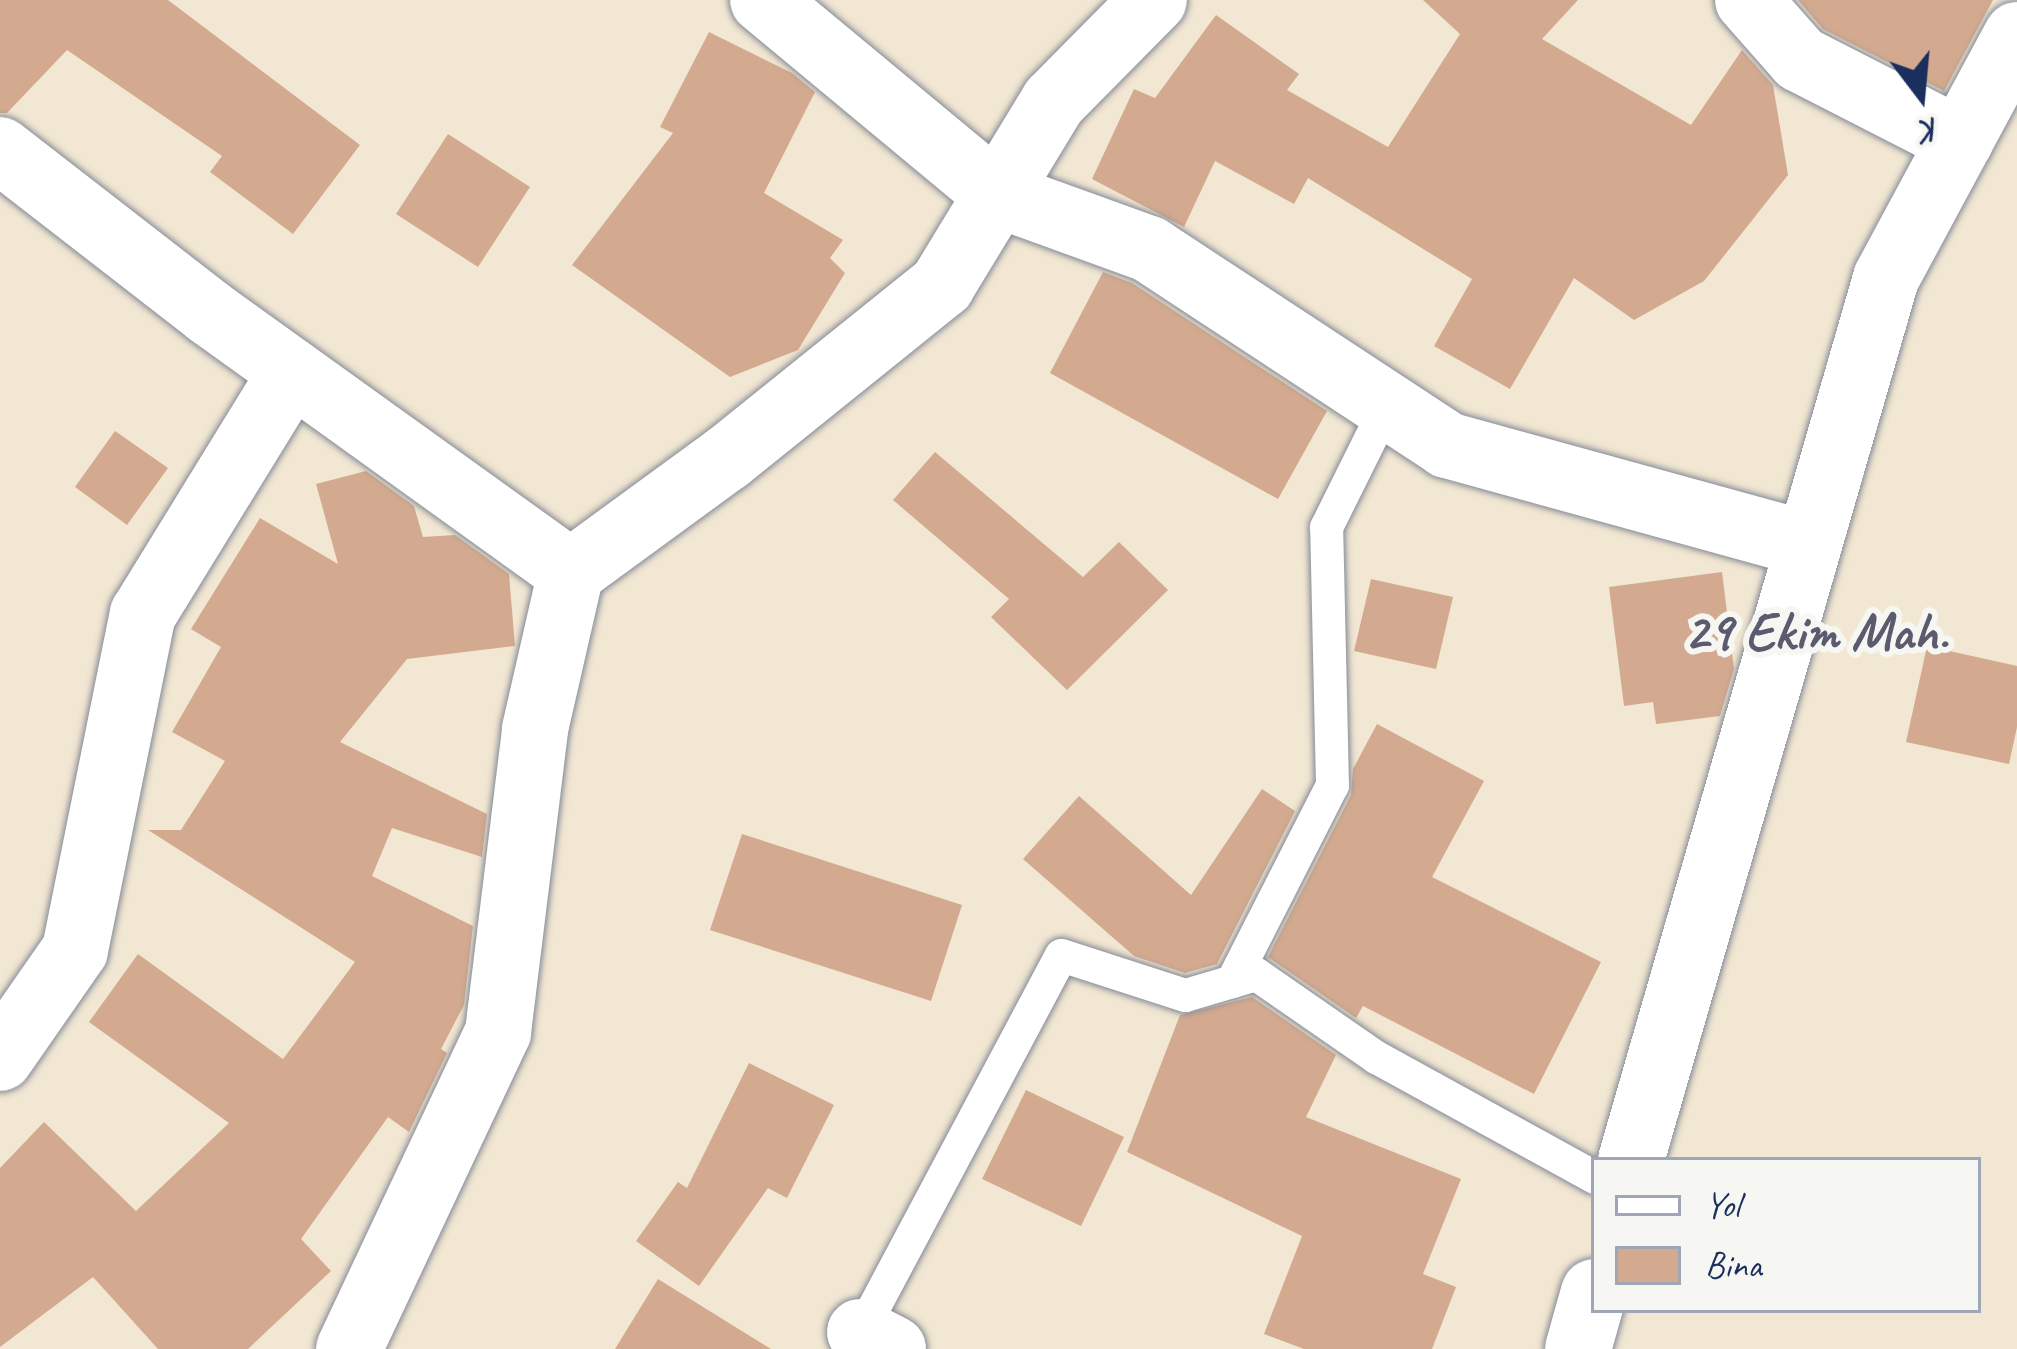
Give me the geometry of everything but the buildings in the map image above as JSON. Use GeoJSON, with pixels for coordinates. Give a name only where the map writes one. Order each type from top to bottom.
{"type":"FeatureCollection","features":[{"type":"Feature","properties":{"kind":"street"},"geometry":{"type":"LineString","coordinates":[[763,0],[998,194],[1149,249],[1447,445],[1807,544]]}},
{"type":"Feature","properties":{"kind":"street"},"geometry":{"type":"LineString","coordinates":[[349,1349],[498,1032],[535,729],[572,572],[727,458],[942,285],[1054,101],[1154,0]]}},
{"type":"Feature","properties":{"kind":"street"},"geometry":{"type":"LineString","coordinates":[[1748,0],[1800,59],[1960,140]]}},
{"type":"Feature","properties":{"kind":"street"},"geometry":{"type":"LineString","coordinates":[[1632,1157],[1886,278],[2017,34]]}},
{"type":"Feature","properties":{"kind":"street"},"geometry":{"type":"LineString","coordinates":[[0,150],[292,373],[572,572]]}},
{"type":"Feature","properties":{"kind":"street"},"geometry":{"type":"LineString","coordinates":[[0,1058],[75,950],[143,614],[292,373]]}},
{"type":"Feature","properties":{"kind":"lane"},"geometry":{"type":"LineString","coordinates":[[1232,981],[1333,785],[1326,527],[1386,406]]}},
{"type":"Feature","properties":{"kind":"lane"},"geometry":{"type":"LineString","coordinates":[[868,1344],[1061,955],[1185,995],[1256,974],[1376,1057],[1591,1176]]}},
{"type":"Feature","properties":{"kind":"district","name":"29 Ekim Mah."},"geometry":{"type":"Point","coordinates":[1816,631]}}]}
